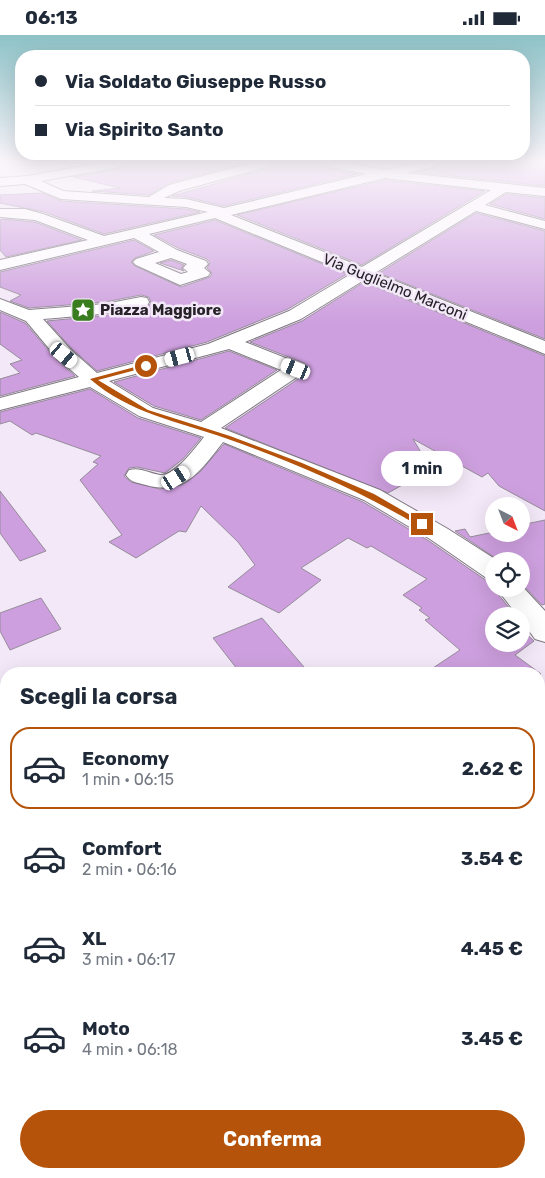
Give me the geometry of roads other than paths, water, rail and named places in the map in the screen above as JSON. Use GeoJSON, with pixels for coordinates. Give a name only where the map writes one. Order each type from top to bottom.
{"type":"FeatureCollection","features":[{"type":"Feature","properties":{"kind":"street"},"geometry":{"type":"LineString","coordinates":[[31,216],[80,231],[103,241]]}},
{"type":"Feature","properties":{"kind":"street"},"geometry":{"type":"LineString","coordinates":[[0,265],[208,216]]}},
{"type":"Feature","properties":{"kind":"street","name":"Via Guglielmo Marconi"},"geometry":{"type":"LineString","coordinates":[[230,216],[363,274],[545,348]]}},
{"type":"Feature","properties":{"kind":"street"},"geometry":{"type":"LineString","coordinates":[[0,404],[231,343],[295,315],[457,216]]}},
{"type":"Feature","properties":{"kind":"street"},"geometry":{"type":"LineString","coordinates":[[513,216],[545,225]]}},
{"type":"Feature","properties":{"kind":"street"},"geometry":{"type":"LineString","coordinates":[[137,233],[172,253]]}},
{"type":"Feature","properties":{"kind":"street"},"geometry":{"type":"LineString","coordinates":[[0,321],[28,315],[105,309],[141,303]]}},
{"type":"Feature","properties":{"kind":"street"},"geometry":{"type":"LineString","coordinates":[[0,304],[28,315],[64,355],[93,379],[146,412],[210,432],[299,464],[372,495],[439,534],[485,565]]}},
{"type":"Feature","properties":{"kind":"street"},"geometry":{"type":"LineString","coordinates":[[137,475],[161,482],[176,478],[187,471],[210,432],[296,369],[231,343]]}},
{"type":"Feature","properties":{"kind":"street"},"geometry":{"type":"LineString","coordinates":[[517,597],[539,622],[545,633]]}},
{"type":"Feature","properties":{"kind":"place","name":"Piazza Maggiore"},"geometry":{"type":"Point","coordinates":[83,310]}}]}
